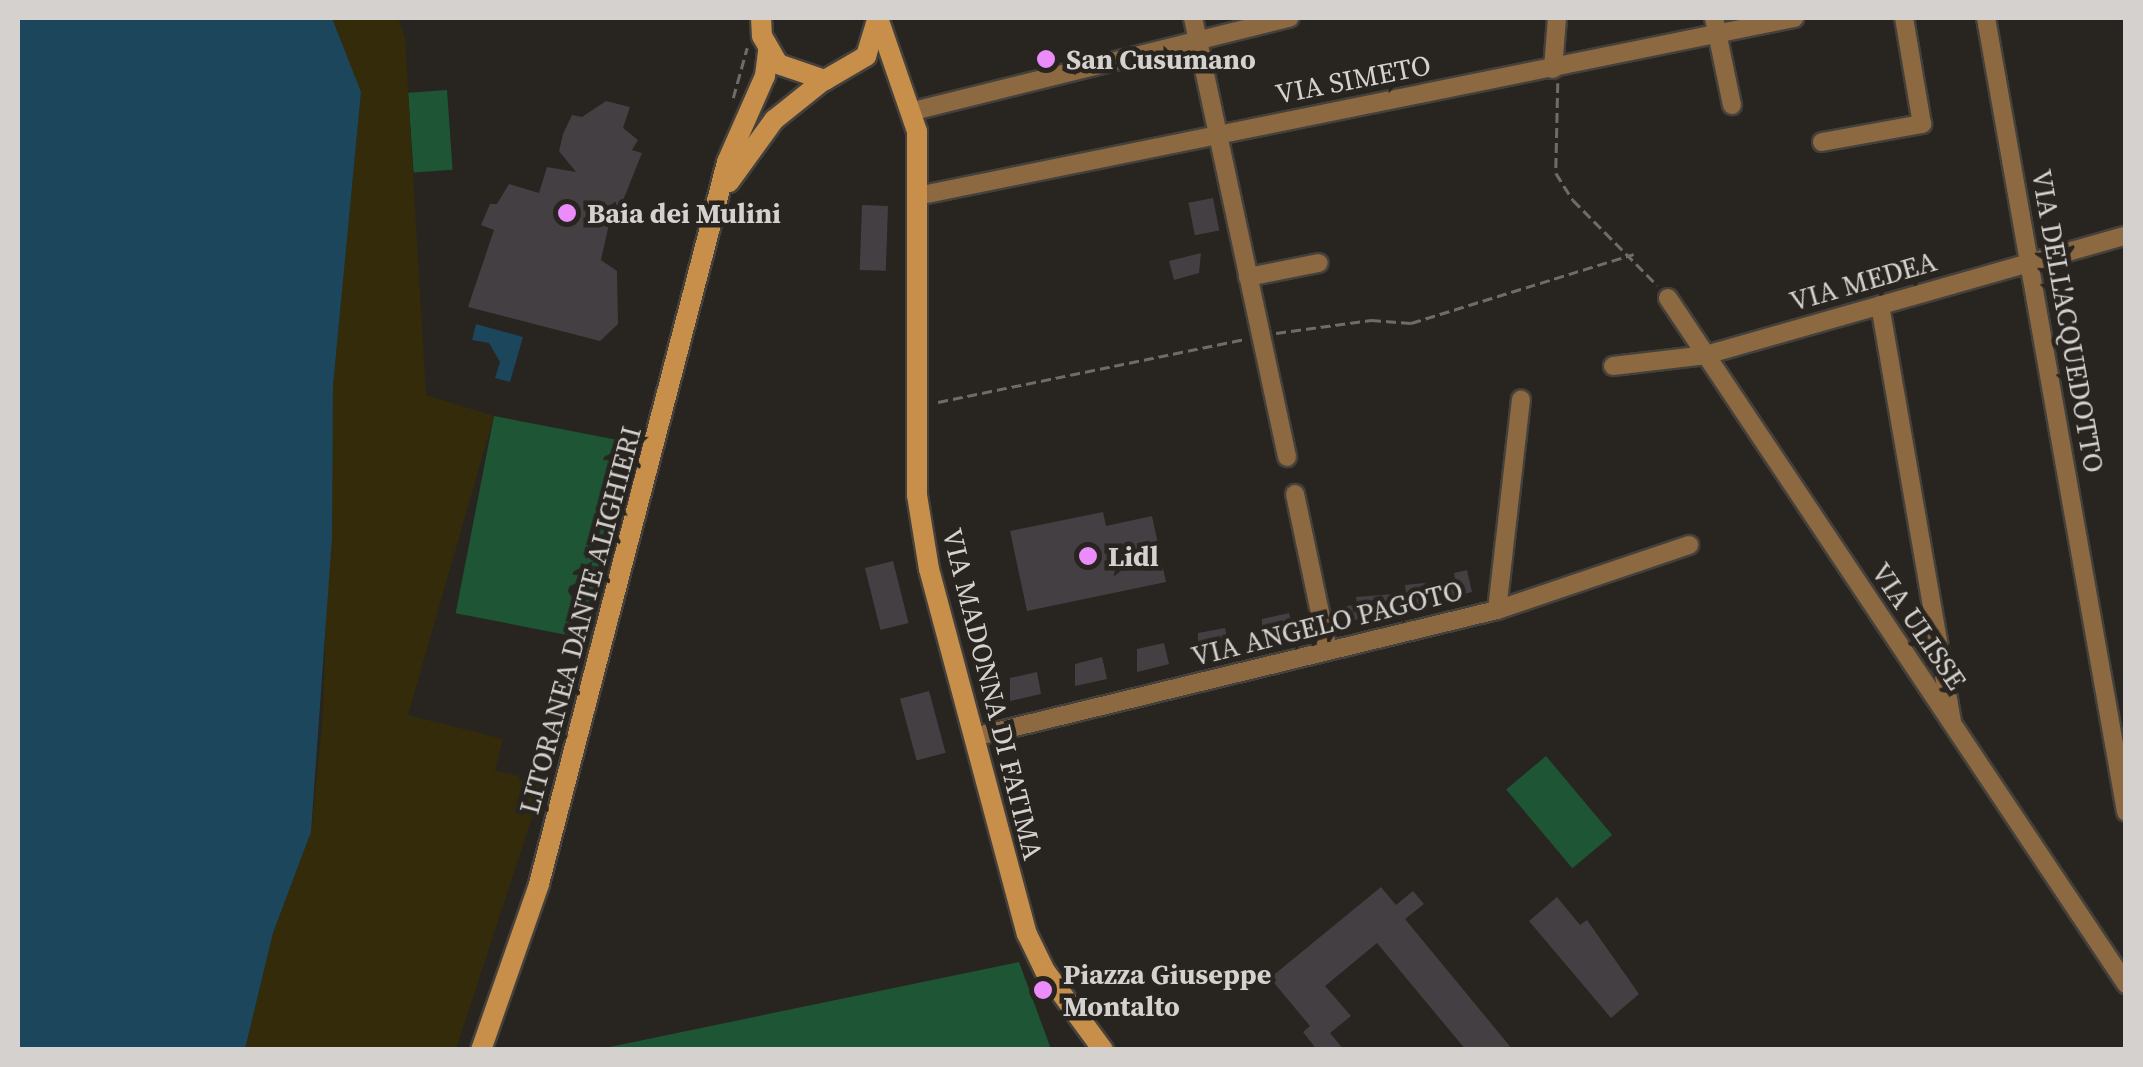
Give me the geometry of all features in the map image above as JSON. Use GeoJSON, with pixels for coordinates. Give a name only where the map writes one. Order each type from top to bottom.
{"type":"FeatureCollection","features":[{"type":"Feature","properties":{"kind":"main road"},"geometry":{"type":"LineString","coordinates":[[761,18],[768,50],[792,74],[825,80]]}},
{"type":"Feature","properties":{"kind":"main road"},"geometry":{"type":"LineString","coordinates":[[856,67],[873,43],[878,18]]}},
{"type":"Feature","properties":{"kind":"main road","name":"VIA MADONNA DI FATIMA"},"geometry":{"type":"LineString","coordinates":[[878,18],[914,111],[922,195],[918,501],[974,737],[1027,934],[1044,971],[1103,1050]]}},
{"type":"Feature","properties":{"kind":"main road","name":"LITORANEA DANTE ALIGHIERI"},"geometry":{"type":"LineString","coordinates":[[481,1050],[540,884],[727,162],[765,76],[768,50]]}},
{"type":"Feature","properties":{"kind":"main road"},"geometry":{"type":"LineString","coordinates":[[719,201],[774,120],[825,80],[856,67],[885,68],[906,90]]}},
{"type":"Feature","properties":{"kind":"street"},"geometry":{"type":"LineString","coordinates":[[1193,18],[1287,457]]}},
{"type":"Feature","properties":{"kind":"street"},"geometry":{"type":"LineString","coordinates":[[914,111],[1290,18]]}},
{"type":"Feature","properties":{"kind":"street"},"geometry":{"type":"LineString","coordinates":[[1554,69],[1557,18]]}},
{"type":"Feature","properties":{"kind":"street","name":"VIA SIMETO"},"geometry":{"type":"LineString","coordinates":[[922,195],[1554,69],[1716,27],[1794,18]]}},
{"type":"Feature","properties":{"kind":"street"},"geometry":{"type":"LineString","coordinates":[[1822,142],[1922,124],[1904,18]]}},
{"type":"Feature","properties":{"kind":"street","name":"VIA DELL'ACQUEDOTTO"},"geometry":{"type":"LineString","coordinates":[[1986,18],[2126,812]]}},
{"type":"Feature","properties":{"kind":"street"},"geometry":{"type":"LineString","coordinates":[[1716,27],[1732,106]]}},
{"type":"Feature","properties":{"kind":"street","name":"VIA MEDEA"},"geometry":{"type":"LineString","coordinates":[[1613,366],[1706,355],[2126,235]]}},
{"type":"Feature","properties":{"kind":"street"},"geometry":{"type":"LineString","coordinates":[[1248,277],[1319,264]]}},
{"type":"Feature","properties":{"kind":"street","name":"VIA ULISSE"},"geometry":{"type":"LineString","coordinates":[[1668,298],[2126,984]]}},
{"type":"Feature","properties":{"kind":"street"},"geometry":{"type":"LineString","coordinates":[[1880,305],[1953,727]]}},
{"type":"Feature","properties":{"kind":"street"},"geometry":{"type":"LineString","coordinates":[[1497,610],[1520,399]]}},
{"type":"Feature","properties":{"kind":"street"},"geometry":{"type":"LineString","coordinates":[[1295,494],[1328,651]]}},
{"type":"Feature","properties":{"kind":"street","name":"VIA ANGELO PAGOTO"},"geometry":{"type":"LineString","coordinates":[[974,737],[1497,610],[1689,545]]}},
{"type":"Feature","properties":{"kind":"path"},"geometry":{"type":"LineString","coordinates":[[1554,69],[1561,92],[1556,173],[1572,200],[1634,254],[1668,298]]}},
{"type":"Feature","properties":{"kind":"green space"},"geometry":{"type":"Polygon","coordinates":[[[447,90],[453,170],[414,173],[408,93],[447,90]]]}},
{"type":"Feature","properties":{"kind":"green space"},"geometry":{"type":"Polygon","coordinates":[[[494,416],[633,443],[595,640],[456,613],[494,416]]]}},
{"type":"Feature","properties":{"kind":"green space"},"geometry":{"type":"Polygon","coordinates":[[[1546,756],[1612,835],[1572,868],[1506,789],[1546,756]]]}},
{"type":"Feature","properties":{"kind":"green space"},"geometry":{"type":"Polygon","coordinates":[[[1019,962],[1051,1049],[600,1049],[1019,962]]]}},
{"type":"Feature","properties":{"kind":"sand"},"geometry":{"type":"Polygon","coordinates":[[[332,18],[398,18],[405,38],[426,395],[494,416],[408,715],[503,739],[495,771],[544,781],[456,1049],[245,1050],[273,933],[311,832],[323,716],[333,386],[361,93],[332,18]]]}},
{"type":"Feature","properties":{"kind":"water"},"geometry":{"type":"Polygon","coordinates":[[[18,18],[332,18],[361,92],[333,386],[332,537],[311,832],[273,933],[245,1049],[18,1049],[18,18]]]}},
{"type":"Feature","properties":{"kind":"water"},"geometry":{"type":"Polygon","coordinates":[[[476,324],[523,337],[510,382],[495,378],[500,362],[489,343],[472,340],[476,324]]]}},
{"type":"Feature","properties":{"kind":"building","name":"Baia dei Mulini"},"geometry":{"type":"Polygon","coordinates":[[[606,101],[630,107],[623,128],[638,140],[632,150],[642,153],[622,203],[613,206],[601,260],[617,271],[618,324],[600,341],[468,307],[494,230],[481,225],[490,204],[497,204],[509,184],[539,193],[547,167],[576,172],[559,151],[563,134],[572,115],[582,117],[606,101]]]}},
{"type":"Feature","properties":{"kind":"building"},"geometry":{"type":"Polygon","coordinates":[[[1213,198],[1219,230],[1195,235],[1188,203],[1213,198]]]}},
{"type":"Feature","properties":{"kind":"building"},"geometry":{"type":"Polygon","coordinates":[[[862,205],[888,206],[886,271],[860,270],[862,205]]]}},
{"type":"Feature","properties":{"kind":"building"},"geometry":{"type":"Polygon","coordinates":[[[1201,253],[1199,273],[1174,280],[1169,261],[1201,253]]]}},
{"type":"Feature","properties":{"kind":"building","name":"Lidl"},"geometry":{"type":"Polygon","coordinates":[[[1103,512],[1106,526],[1152,516],[1166,582],[1027,611],[1010,531],[1103,512]]]}},
{"type":"Feature","properties":{"kind":"building"},"geometry":{"type":"Polygon","coordinates":[[[893,561],[908,623],[880,630],[865,568],[893,561]]]}},
{"type":"Feature","properties":{"kind":"building"},"geometry":{"type":"Polygon","coordinates":[[[1467,570],[1472,592],[1347,622],[1344,607],[1357,604],[1356,597],[1406,593],[1405,585],[1455,580],[1454,573],[1467,570]]]}},
{"type":"Feature","properties":{"kind":"building"},"geometry":{"type":"Polygon","coordinates":[[[1289,613],[1294,635],[1262,642],[1262,619],[1289,613]]]}},
{"type":"Feature","properties":{"kind":"building"},"geometry":{"type":"Polygon","coordinates":[[[1225,628],[1230,649],[1198,656],[1198,633],[1225,628]]]}},
{"type":"Feature","properties":{"kind":"building"},"geometry":{"type":"Polygon","coordinates":[[[1164,643],[1169,664],[1137,672],[1137,649],[1164,643]]]}},
{"type":"Feature","properties":{"kind":"building"},"geometry":{"type":"Polygon","coordinates":[[[1102,657],[1107,679],[1075,686],[1075,664],[1102,657]]]}},
{"type":"Feature","properties":{"kind":"building"},"geometry":{"type":"Polygon","coordinates":[[[1037,672],[1041,694],[1010,701],[1010,678],[1037,672]]]}},
{"type":"Feature","properties":{"kind":"building"},"geometry":{"type":"Polygon","coordinates":[[[929,691],[946,753],[917,761],[900,699],[929,691]]]}},
{"type":"Feature","properties":{"kind":"building"},"geometry":{"type":"Polygon","coordinates":[[[1381,887],[1396,905],[1413,891],[1424,904],[1405,919],[1513,1050],[1466,1050],[1377,943],[1325,986],[1351,1016],[1330,1033],[1344,1050],[1317,1050],[1303,1032],[1310,1026],[1270,978],[1381,887]]]}},
{"type":"Feature","properties":{"kind":"building"},"geometry":{"type":"Polygon","coordinates":[[[1557,897],[1580,925],[1587,920],[1639,994],[1611,1018],[1529,921],[1557,897]]]}},
{"type":"Feature","properties":{"kind":"place","name":"San Cusumano"},"geometry":{"type":"Point","coordinates":[1046,59]}},
{"type":"Feature","properties":{"kind":"place","name":"Baia dei Mulini"},"geometry":{"type":"Point","coordinates":[567,213]}},
{"type":"Feature","properties":{"kind":"place","name":"Lidl"},"geometry":{"type":"Point","coordinates":[1088,556]}},
{"type":"Feature","properties":{"kind":"place","name":"Piazza Giuseppe Montalto"},"geometry":{"type":"Point","coordinates":[1043,990]}}]}
